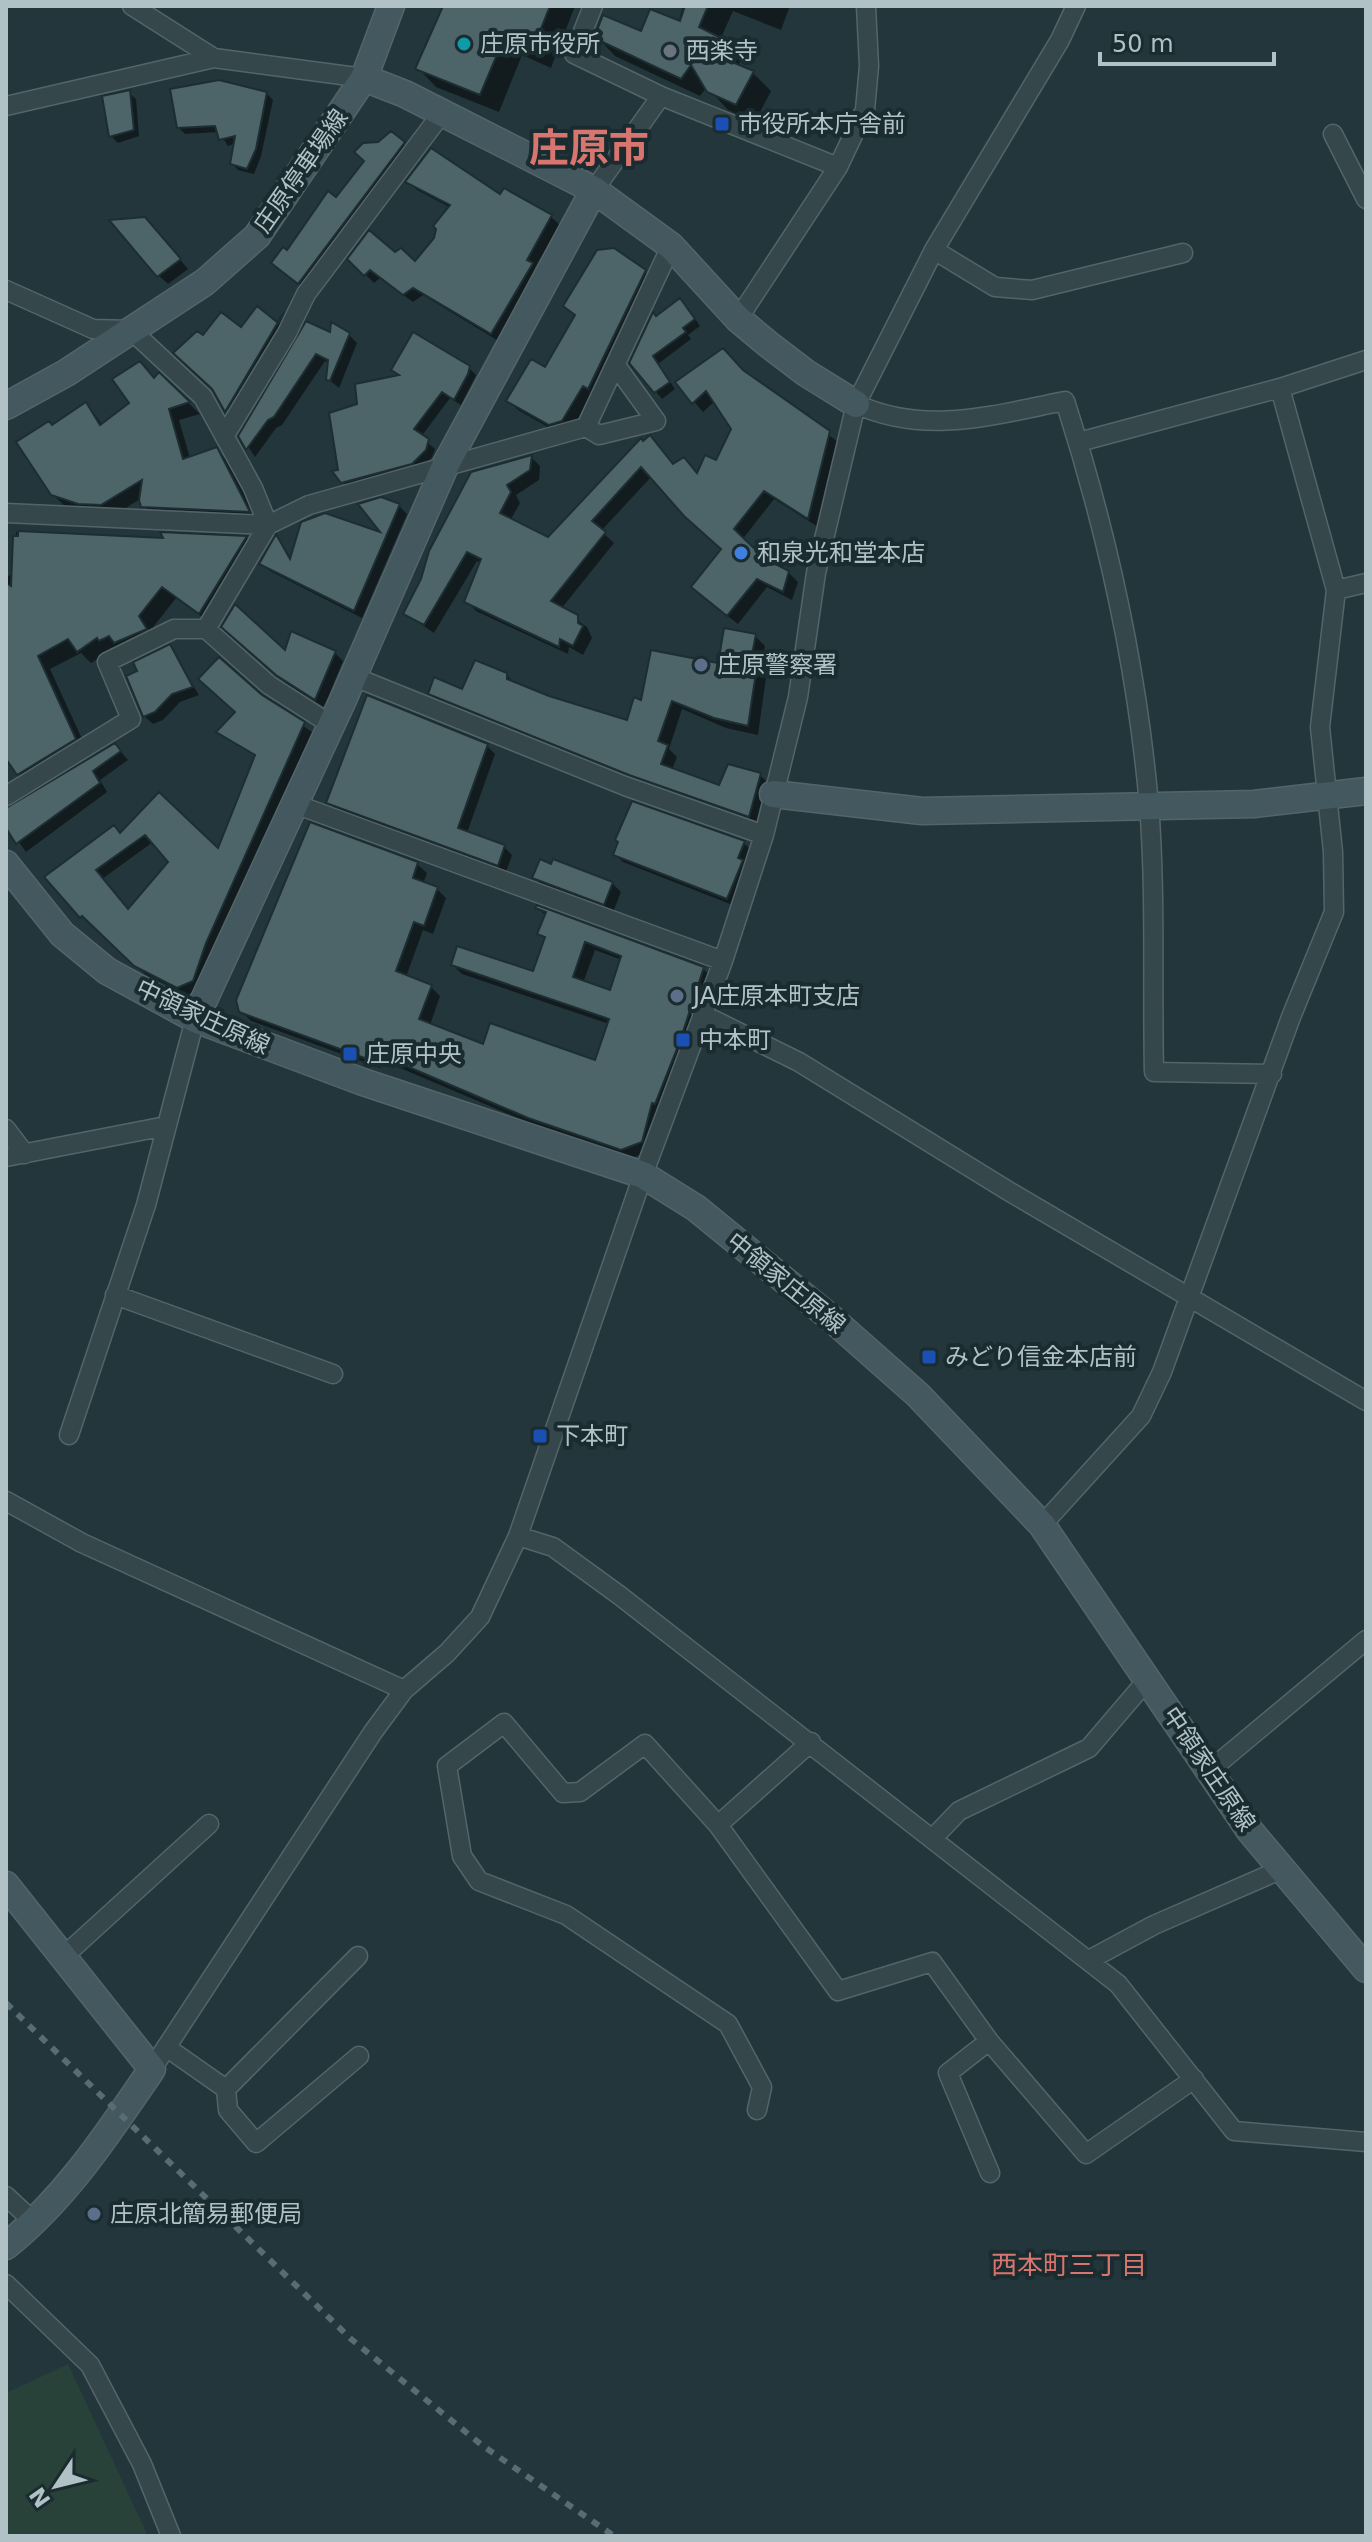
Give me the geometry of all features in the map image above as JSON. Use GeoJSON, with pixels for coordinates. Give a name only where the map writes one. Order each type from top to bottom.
{"type":"FeatureCollection","features":[{"type":"Feature","properties":{"kind":"street"},"geometry":{"type":"LineString","coordinates":[[132,6],[214,58]]}},
{"type":"Feature","properties":{"kind":"street","name":"庄原停車場線"},"geometry":{"type":"LineString","coordinates":[[6,406],[66,373],[205,282],[257,236],[364,78],[391,6]]}},
{"type":"Feature","properties":{"kind":"street"},"geometry":{"type":"LineString","coordinates":[[593,6],[574,54],[661,96],[838,167]]}},
{"type":"Feature","properties":{"kind":"street"},"geometry":{"type":"LineString","coordinates":[[738,319],[838,167],[865,110],[869,66],[866,6]]}},
{"type":"Feature","properties":{"kind":"street"},"geometry":{"type":"LineString","coordinates":[[6,2246],[35,2223],[100,2145],[404,1690],[447,1653],[480,1617],[518,1536],[643,1175],[723,961],[764,835],[798,697],[816,573],[856,404],[934,250],[1060,40],[1076,6]]}},
{"type":"Feature","properties":{"kind":"street"},"geometry":{"type":"LineString","coordinates":[[6,106],[214,58],[364,78],[442,113],[594,190],[671,246],[738,319],[806,373],[856,404],[885,417],[951,423],[1065,401],[1107,542],[1130,664],[1149,806],[1154,1072],[1272,1074]]}},
{"type":"Feature","properties":{"kind":"street"},"geometry":{"type":"LineString","coordinates":[[69,1435],[146,1205],[195,1019],[295,804],[446,464],[594,190],[661,96]]}},
{"type":"Feature","properties":{"kind":"street"},"geometry":{"type":"LineString","coordinates":[[225,435],[287,333],[306,294],[370,213],[442,113]]}},
{"type":"Feature","properties":{"kind":"street"},"geometry":{"type":"LineString","coordinates":[[1333,134],[1366,199]]}},
{"type":"Feature","properties":{"kind":"street"},"geometry":{"type":"LineString","coordinates":[[586,427],[617,367],[671,246]]}},
{"type":"Feature","properties":{"kind":"street"},"geometry":{"type":"LineString","coordinates":[[934,250],[995,287],[1032,290],[1183,253]]}},
{"type":"Feature","properties":{"kind":"street"},"geometry":{"type":"LineString","coordinates":[[6,290],[93,329],[131,330],[203,397],[225,435],[268,525]]}},
{"type":"Feature","properties":{"kind":"street"},"geometry":{"type":"LineString","coordinates":[[1079,442],[1280,388],[1366,360]]}},
{"type":"Feature","properties":{"kind":"street"},"geometry":{"type":"LineString","coordinates":[[6,513],[268,525],[309,505],[446,464],[586,427],[599,435],[656,421],[617,367]]}},
{"type":"Feature","properties":{"kind":"street"},"geometry":{"type":"LineString","coordinates":[[1042,1525],[1141,1416],[1190,1296],[1291,1017],[1334,912],[1328,794],[1320,727],[1336,590],[1280,388]]}},
{"type":"Feature","properties":{"kind":"street"},"geometry":{"type":"LineString","coordinates":[[206,629],[268,525]]}},
{"type":"Feature","properties":{"kind":"street"},"geometry":{"type":"LineString","coordinates":[[1336,590],[1366,583]]}},
{"type":"Feature","properties":{"kind":"street"},"geometry":{"type":"LineString","coordinates":[[6,796],[131,719],[107,662],[174,629],[206,629],[269,685],[330,724]]}},
{"type":"Feature","properties":{"kind":"street"},"geometry":{"type":"LineString","coordinates":[[352,676],[625,786],[764,835]]}},
{"type":"Feature","properties":{"kind":"street"},"geometry":{"type":"LineString","coordinates":[[773,794],[922,811],[1254,804],[1366,791]]}},
{"type":"Feature","properties":{"kind":"street"},"geometry":{"type":"LineString","coordinates":[[295,804],[723,961]]}},
{"type":"Feature","properties":{"kind":"street","name":"中領家庄原線"},"geometry":{"type":"LineString","coordinates":[[6,864],[73,943],[107,971],[195,1019],[377,1087],[643,1175],[696,1208],[832,1319],[929,1406],[1042,1525],[1280,1870],[1366,1969]]}},
{"type":"Feature","properties":{"kind":"street"},"geometry":{"type":"LineString","coordinates":[[702,1014],[799,1062],[1010,1192],[1366,1401]]}},
{"type":"Feature","properties":{"kind":"street"},"geometry":{"type":"LineString","coordinates":[[6,1157],[166,1126]]}},
{"type":"Feature","properties":{"kind":"street"},"geometry":{"type":"LineString","coordinates":[[6,1129],[25,1154]]}},
{"type":"Feature","properties":{"kind":"street"},"geometry":{"type":"LineString","coordinates":[[115,1295],[333,1374]]}},
{"type":"Feature","properties":{"kind":"street"},"geometry":{"type":"LineString","coordinates":[[6,1501],[82,1543],[404,1690]]}},
{"type":"Feature","properties":{"kind":"street"},"geometry":{"type":"LineString","coordinates":[[518,1536],[553,1547],[811,1742],[1118,1984],[1234,2131],[1366,2142]]}},
{"type":"Feature","properties":{"kind":"street"},"geometry":{"type":"LineString","coordinates":[[1209,1771],[1366,1640]]}},
{"type":"Feature","properties":{"kind":"street"},"geometry":{"type":"LineString","coordinates":[[932,1839],[959,1811],[1089,1748],[1148,1679]]}},
{"type":"Feature","properties":{"kind":"street"},"geometry":{"type":"LineString","coordinates":[[757,2110],[762,2087],[728,2024],[566,1915],[479,1881],[462,1856],[447,1766],[504,1723],[563,1793],[580,1792],[645,1744],[718,1825],[838,1991],[932,1962],[989,2041],[1086,2154],[1194,2079]]}},
{"type":"Feature","properties":{"kind":"street"},"geometry":{"type":"LineString","coordinates":[[718,1825],[811,1742]]}},
{"type":"Feature","properties":{"kind":"street"},"geometry":{"type":"LineString","coordinates":[[64,1956],[209,1824]]}},
{"type":"Feature","properties":{"kind":"street"},"geometry":{"type":"LineString","coordinates":[[1089,1960],[1154,1925],[1280,1870]]}},
{"type":"Feature","properties":{"kind":"street"},"geometry":{"type":"LineString","coordinates":[[6,1885],[64,1956],[159,2058],[226,2089]]}},
{"type":"Feature","properties":{"kind":"street"},"geometry":{"type":"LineString","coordinates":[[226,2089],[358,1956]]}},
{"type":"Feature","properties":{"kind":"street"},"geometry":{"type":"LineString","coordinates":[[989,2041],[948,2073],[990,2173]]}},
{"type":"Feature","properties":{"kind":"street"},"geometry":{"type":"LineString","coordinates":[[226,2089],[228,2110],[256,2143],[359,2056]]}},
{"type":"Feature","properties":{"kind":"street"},"geometry":{"type":"LineString","coordinates":[[6,2196],[35,2223]]}},
{"type":"Feature","properties":{"kind":"street"},"geometry":{"type":"LineString","coordinates":[[6,2284],[90,2365],[142,2464],[171,2536]]}},
{"type":"Feature","properties":{"kind":"green space"},"geometry":{"type":"Polygon","coordinates":[[[68,2364],[148,2536],[6,2536],[6,2393],[68,2364]]]}},
{"type":"Feature","properties":{"kind":"building","name":"庄原市役所"},"geometry":{"type":"Polygon","coordinates":[[[443,6],[550,6],[532,51],[504,38],[480,95],[415,69],[443,6]]]}},
{"type":"Feature","properties":{"kind":"building","name":"西楽寺"},"geometry":{"type":"Polygon","coordinates":[[[685,6],[708,6],[699,27],[723,39],[717,56],[754,71],[736,105],[707,92],[691,65],[681,79],[594,38],[603,15],[641,31],[650,9],[680,21],[685,6]]]}},
{"type":"Feature","properties":{"kind":"building"},"geometry":{"type":"Polygon","coordinates":[[[219,80],[267,92],[256,149],[247,169],[230,164],[235,136],[219,140],[215,126],[177,128],[170,89],[219,80]]]}},
{"type":"Feature","properties":{"kind":"building"},"geometry":{"type":"Polygon","coordinates":[[[130,90],[134,130],[109,137],[102,96],[130,90]]]}},
{"type":"Feature","properties":{"kind":"building"},"geometry":{"type":"Polygon","coordinates":[[[391,131],[405,142],[298,284],[271,263],[283,247],[287,250],[328,191],[336,197],[364,161],[354,152],[363,143],[378,142],[391,131]]]}},
{"type":"Feature","properties":{"kind":"building"},"geometry":{"type":"Polygon","coordinates":[[[431,148],[500,194],[504,188],[552,215],[527,260],[533,263],[491,334],[413,288],[403,295],[370,270],[364,276],[347,259],[369,230],[395,252],[401,248],[415,261],[434,238],[436,229],[433,226],[450,205],[405,182],[431,148]]]}},
{"type":"Feature","properties":{"kind":"building"},"geometry":{"type":"Polygon","coordinates":[[[145,217],[181,259],[157,277],[109,220],[145,217]]]}},
{"type":"Feature","properties":{"kind":"building"},"geometry":{"type":"Polygon","coordinates":[[[614,248],[646,270],[588,389],[583,386],[562,421],[549,425],[506,401],[531,359],[545,367],[575,315],[563,306],[597,250],[614,248]]]}},
{"type":"Feature","properties":{"kind":"building"},"geometry":{"type":"Polygon","coordinates":[[[680,298],[695,319],[683,328],[686,332],[653,356],[670,382],[654,393],[629,363],[653,312],[656,316],[680,298]]]}},
{"type":"Feature","properties":{"kind":"building"},"geometry":{"type":"Polygon","coordinates":[[[257,306],[277,322],[284,312],[225,412],[212,389],[173,353],[197,331],[203,335],[221,312],[241,327],[257,306]]]}},
{"type":"Feature","properties":{"kind":"building"},"geometry":{"type":"Polygon","coordinates":[[[306,321],[330,332],[331,322],[350,333],[330,381],[326,380],[328,360],[316,354],[274,417],[268,420],[246,450],[238,436],[306,321]]]}},
{"type":"Feature","properties":{"kind":"building"},"geometry":{"type":"Polygon","coordinates":[[[413,332],[470,366],[468,374],[454,400],[442,392],[414,429],[429,439],[426,450],[412,464],[341,483],[332,471],[338,470],[329,413],[357,404],[355,384],[399,375],[391,370],[413,332]]]}},
{"type":"Feature","properties":{"kind":"building"},"geometry":{"type":"Polygon","coordinates":[[[723,348],[743,370],[830,431],[808,519],[764,491],[734,529],[764,558],[789,571],[783,592],[757,579],[727,616],[691,587],[721,549],[684,516],[641,467],[592,521],[606,532],[551,601],[578,615],[578,623],[583,626],[573,646],[560,639],[559,647],[464,602],[481,559],[467,552],[424,625],[403,614],[421,579],[429,551],[471,472],[532,455],[530,470],[507,485],[511,492],[500,513],[548,537],[641,438],[643,441],[650,435],[673,464],[684,457],[697,473],[705,455],[716,460],[731,429],[706,391],[692,404],[675,382],[723,348]]]}},
{"type":"Feature","properties":{"kind":"building"},"geometry":{"type":"Polygon","coordinates":[[[140,361],[154,378],[159,372],[190,402],[169,409],[183,459],[217,447],[250,512],[141,507],[142,480],[101,505],[78,504],[51,495],[16,442],[49,421],[52,425],[86,402],[100,425],[129,403],[112,379],[140,361]]]}},
{"type":"Feature","properties":{"kind":"building"},"geometry":{"type":"Polygon","coordinates":[[[381,497],[400,504],[354,611],[259,564],[276,534],[290,559],[301,522],[325,513],[380,532],[358,504],[381,497]]]}},
{"type":"Feature","properties":{"kind":"building"},"geometry":{"type":"Polygon","coordinates":[[[18,531],[163,538],[160,532],[247,536],[199,614],[162,587],[139,616],[147,629],[114,643],[109,636],[99,641],[97,638],[77,652],[68,639],[38,656],[76,739],[17,775],[6,759],[6,583],[11,586],[13,536],[18,536],[18,531]]]}},
{"type":"Feature","properties":{"kind":"building"},"geometry":{"type":"Polygon","coordinates":[[[235,604],[285,650],[291,631],[336,651],[315,700],[276,675],[221,627],[235,604]]]}},
{"type":"Feature","properties":{"kind":"building"},"geometry":{"type":"Polygon","coordinates":[[[724,628],[756,634],[750,665],[757,666],[748,726],[714,718],[672,701],[658,741],[668,745],[661,764],[719,785],[728,764],[761,773],[749,817],[629,775],[428,694],[434,677],[462,689],[475,660],[507,673],[507,679],[549,696],[627,720],[634,697],[641,700],[651,650],[718,663],[724,628]]]}},
{"type":"Feature","properties":{"kind":"building"},"geometry":{"type":"Polygon","coordinates":[[[170,644],[193,687],[172,694],[155,712],[143,717],[126,676],[137,671],[133,662],[170,644]]]}},
{"type":"Feature","properties":{"kind":"building"},"geometry":{"type":"Polygon","coordinates":[[[219,657],[262,695],[305,722],[206,943],[193,981],[177,988],[134,966],[82,916],[80,918],[44,877],[114,825],[120,833],[159,792],[218,848],[255,755],[216,732],[235,712],[198,679],[219,657]],[[145,835],[96,870],[128,909],[168,862],[145,835]]]}},
{"type":"Feature","properties":{"kind":"building"},"geometry":{"type":"Polygon","coordinates":[[[367,695],[488,744],[458,828],[505,845],[498,866],[326,803],[367,695]]]}},
{"type":"Feature","properties":{"kind":"building"},"geometry":{"type":"Polygon","coordinates":[[[115,743],[121,751],[93,771],[100,783],[16,844],[6,828],[6,808],[115,743]]]}},
{"type":"Feature","properties":{"kind":"building"},"geometry":{"type":"Polygon","coordinates":[[[632,801],[745,841],[738,858],[743,860],[727,899],[613,855],[618,842],[615,840],[632,801]]]}},
{"type":"Feature","properties":{"kind":"building"},"geometry":{"type":"Polygon","coordinates":[[[310,822],[418,862],[413,878],[438,887],[424,926],[414,922],[396,971],[432,985],[419,1019],[483,1044],[490,1023],[595,1060],[609,1019],[451,965],[457,946],[533,971],[545,937],[537,934],[546,912],[535,908],[537,905],[704,967],[680,1041],[655,1104],[652,1103],[642,1142],[621,1150],[528,1118],[376,1053],[370,1060],[239,1012],[236,1000],[310,822]],[[585,942],[573,977],[610,990],[621,956],[585,942]]]}},
{"type":"Feature","properties":{"kind":"building"},"geometry":{"type":"Polygon","coordinates":[[[540,859],[551,864],[553,859],[613,882],[604,905],[532,878],[540,859]]]}},
{"type":"Feature","properties":{"kind":"railway"},"geometry":{"type":"LineString","coordinates":[[6,2003],[351,2339],[483,2446],[614,2536]]}},
{"type":"Feature","properties":{"kind":"place","name":"庄原市役所"},"geometry":{"type":"Point","coordinates":[464,44]}},
{"type":"Feature","properties":{"kind":"place","name":"西楽寺"},"geometry":{"type":"Point","coordinates":[670,51]}},
{"type":"Feature","properties":{"kind":"place","name":"市役所本庁舎前"},"geometry":{"type":"Point","coordinates":[722,124]}},
{"type":"Feature","properties":{"kind":"place","name":"和泉光和堂本店"},"geometry":{"type":"Point","coordinates":[741,553]}},
{"type":"Feature","properties":{"kind":"place","name":"庄原警察署"},"geometry":{"type":"Point","coordinates":[701,665]}},
{"type":"Feature","properties":{"kind":"place","name":"JA庄原本町支店"},"geometry":{"type":"Point","coordinates":[677,996]}},
{"type":"Feature","properties":{"kind":"place","name":"中本町"},"geometry":{"type":"Point","coordinates":[683,1040]}},
{"type":"Feature","properties":{"kind":"place","name":"庄原中央"},"geometry":{"type":"Point","coordinates":[350,1054]}},
{"type":"Feature","properties":{"kind":"place","name":"みどり信金本店前"},"geometry":{"type":"Point","coordinates":[929,1357]}},
{"type":"Feature","properties":{"kind":"place","name":"下本町"},"geometry":{"type":"Point","coordinates":[540,1436]}},
{"type":"Feature","properties":{"kind":"place","name":"庄原北簡易郵便局"},"geometry":{"type":"Point","coordinates":[94,2214]}},
{"type":"Feature","properties":{"kind":"district","name":"庄原市"},"geometry":{"type":"Point","coordinates":[589,148]}},
{"type":"Feature","properties":{"kind":"district","name":"西本町三丁目"},"geometry":{"type":"Point","coordinates":[1069,2265]}}]}
